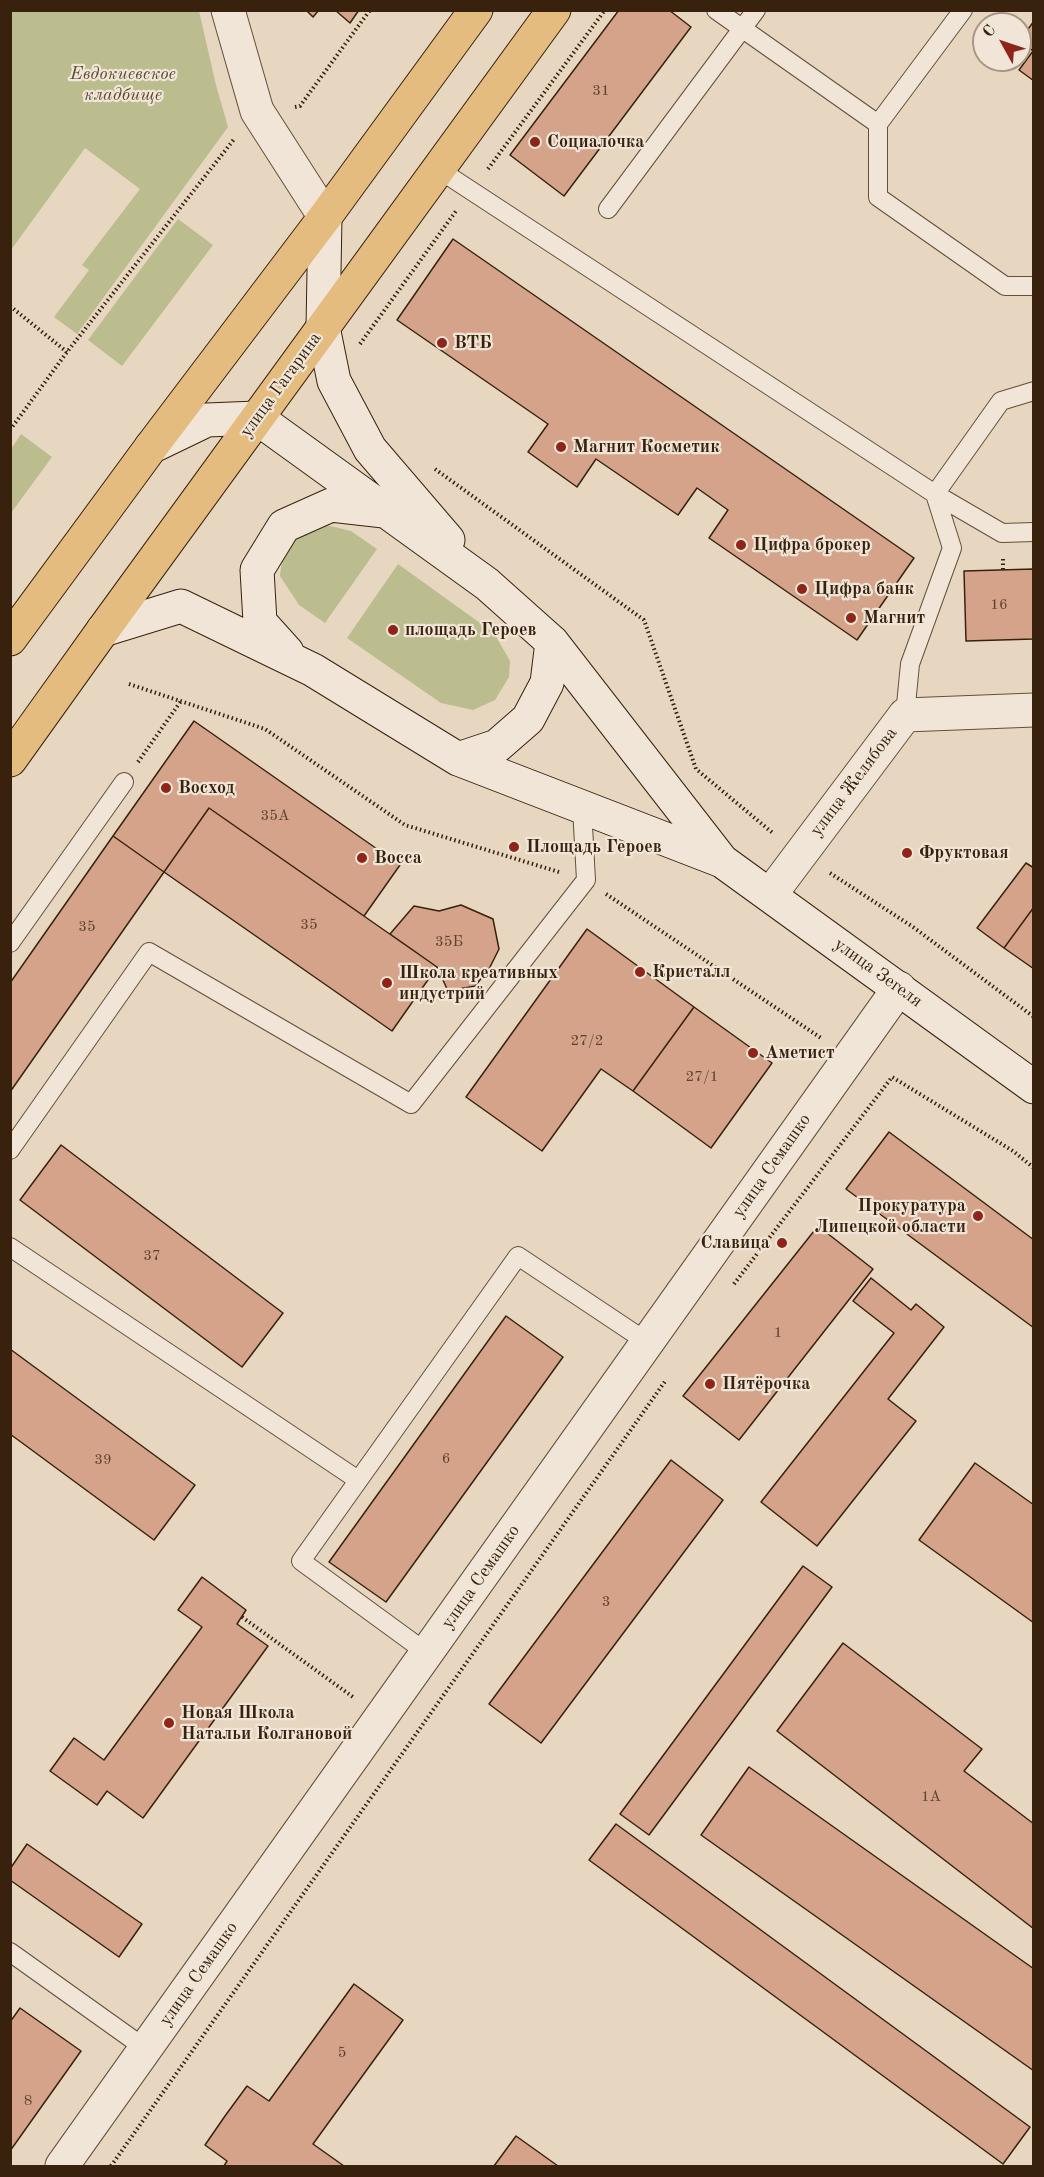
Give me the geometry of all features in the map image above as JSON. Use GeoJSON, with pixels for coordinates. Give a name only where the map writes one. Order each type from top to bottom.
{"type":"FeatureCollection","features":[{"type":"Feature","properties":{"kind":"main road"},"geometry":{"type":"LineString","coordinates":[[228,10],[257,111],[325,217],[323,327],[334,381],[370,449],[487,584]]}},
{"type":"Feature","properties":{"kind":"main road"},"geometry":{"type":"LineString","coordinates":[[10,639],[151,447],[325,217],[476,10]]}},
{"type":"Feature","properties":{"kind":"main road","name":"улица Гагарина"},"geometry":{"type":"LineString","coordinates":[[10,760],[554,10]]}},
{"type":"Feature","properties":{"kind":"main road"},"geometry":{"type":"LineString","coordinates":[[151,447],[207,420],[257,418],[487,584],[552,642],[722,861]]}},
{"type":"Feature","properties":{"kind":"main road"},"geometry":{"type":"LineString","coordinates":[[294,660],[260,622],[257,570],[284,526],[331,505],[386,511]]}},
{"type":"Feature","properties":{"kind":"main road"},"geometry":{"type":"LineString","coordinates":[[103,630],[181,606],[313,670],[458,759],[722,861]]}},
{"type":"Feature","properties":{"kind":"main road"},"geometry":{"type":"LineString","coordinates":[[458,759],[497,746],[528,720],[547,683],[552,642]]}},
{"type":"Feature","properties":{"kind":"main road","name":"улица Желябова"},"geometry":{"type":"LineString","coordinates":[[770,895],[905,715],[1034,710]]}},
{"type":"Feature","properties":{"kind":"main road","name":"улица Зегеля"},"geometry":{"type":"LineString","coordinates":[[722,861],[1034,1087]]}},
{"type":"Feature","properties":{"kind":"main road","name":"улица Семашко"},"geometry":{"type":"LineString","coordinates":[[62,2166],[899,988]]}},
{"type":"Feature","properties":{"kind":"lane"},"geometry":{"type":"LineString","coordinates":[[716,10],[878,123]]}},
{"type":"Feature","properties":{"kind":"lane"},"geometry":{"type":"LineString","coordinates":[[608,209],[756,10]]}},
{"type":"Feature","properties":{"kind":"lane"},"geometry":{"type":"LineString","coordinates":[[963,10],[878,123],[878,196],[1005,286],[1034,286]]}},
{"type":"Feature","properties":{"kind":"lane"},"geometry":{"type":"LineString","coordinates":[[438,169],[935,494],[1002,533],[1034,532]]}},
{"type":"Feature","properties":{"kind":"lane"},"geometry":{"type":"LineString","coordinates":[[935,494],[1001,401],[1034,390]]}},
{"type":"Feature","properties":{"kind":"lane"},"geometry":{"type":"LineString","coordinates":[[905,715],[910,664],[952,548],[935,494]]}},
{"type":"Feature","properties":{"kind":"lane"},"geometry":{"type":"LineString","coordinates":[[10,943],[124,782]]}},
{"type":"Feature","properties":{"kind":"lane"},"geometry":{"type":"LineString","coordinates":[[10,1150],[149,952],[411,1104],[586,880],[582,808]]}},
{"type":"Feature","properties":{"kind":"lane"},"geometry":{"type":"LineString","coordinates":[[10,1247],[358,1480]]}},
{"type":"Feature","properties":{"kind":"lane"},"geometry":{"type":"LineString","coordinates":[[427,1653],[301,1561],[358,1480],[518,1256],[647,1342]]}},
{"type":"Feature","properties":{"kind":"lane"},"geometry":{"type":"LineString","coordinates":[[10,1952],[146,2049]]}},
{"type":"Feature","properties":{"kind":"path"},"geometry":{"type":"LineString","coordinates":[[10,430],[67,352],[257,111],[300,106],[370,10]]}},
{"type":"Feature","properties":{"kind":"path"},"geometry":{"type":"LineString","coordinates":[[354,353],[605,10]]}},
{"type":"Feature","properties":{"kind":"path"},"geometry":{"type":"LineString","coordinates":[[10,306],[67,352]]}},
{"type":"Feature","properties":{"kind":"path"},"geometry":{"type":"LineString","coordinates":[[434,468],[644,620],[696,769],[779,838],[913,927],[1034,1017]]}},
{"type":"Feature","properties":{"kind":"path"},"geometry":{"type":"LineString","coordinates":[[129,684],[265,729],[405,825],[586,880],[825,1041]]}},
{"type":"Feature","properties":{"kind":"path"},"geometry":{"type":"LineString","coordinates":[[124,782],[181,701]]}},
{"type":"Feature","properties":{"kind":"path"},"geometry":{"type":"LineString","coordinates":[[730,1289],[892,1077],[1013,1151],[1034,1168]]}},
{"type":"Feature","properties":{"kind":"path"},"geometry":{"type":"LineString","coordinates":[[111,2166],[668,1377]]}},
{"type":"Feature","properties":{"kind":"path"},"geometry":{"type":"LineString","coordinates":[[242,1617],[381,1718]]}},
{"type":"Feature","properties":{"kind":"green space","name":"Евдокиевское кладбище"},"geometry":{"type":"Polygon","coordinates":[[[11,10],[199,11],[228,127],[77,334],[54,317],[89,270],[82,265],[140,189],[85,148],[11,250],[11,10]]]}},
{"type":"Feature","properties":{"kind":"green space"},"geometry":{"type":"Polygon","coordinates":[[[178,219],[213,245],[122,366],[88,340],[178,219]]]}},
{"type":"Feature","properties":{"kind":"green space"},"geometry":{"type":"Polygon","coordinates":[[[21,434],[52,457],[11,513],[11,449],[21,434]]]}},
{"type":"Feature","properties":{"kind":"green space"},"geometry":{"type":"Polygon","coordinates":[[[318,523],[351,531],[377,549],[325,623],[299,605],[280,576],[283,556],[289,542],[293,537],[318,523]]]}},
{"type":"Feature","properties":{"kind":"green space"},"geometry":{"type":"Polygon","coordinates":[[[398,564],[494,633],[510,661],[509,677],[495,700],[473,710],[441,703],[347,638],[398,564]]]}},
{"type":"Feature","properties":{"kind":"building"},"geometry":{"type":"Polygon","coordinates":[[[306,10],[319,10],[313,17],[306,10]]]}},
{"type":"Feature","properties":{"kind":"building"},"geometry":{"type":"Polygon","coordinates":[[[335,10],[359,10],[350,23],[335,10]]]}},
{"type":"Feature","properties":{"kind":"building"},"geometry":{"type":"Polygon","coordinates":[[[619,10],[669,10],[691,27],[564,196],[510,155],[619,10]]]}},
{"type":"Feature","properties":{"kind":"building"},"geometry":{"type":"Polygon","coordinates":[[[1034,21],[1034,81],[1022,72],[1032,72],[1032,24],[1034,21]]]}},
{"type":"Feature","properties":{"kind":"building"},"geometry":{"type":"Polygon","coordinates":[[[453,239],[914,558],[857,640],[709,538],[728,510],[697,488],[678,515],[596,459],[577,487],[528,452],[548,424],[397,320],[453,239]]]}},
{"type":"Feature","properties":{"kind":"building"},"geometry":{"type":"Polygon","coordinates":[[[1034,569],[1034,639],[966,641],[964,571],[1034,569]]]}},
{"type":"Feature","properties":{"kind":"building"},"geometry":{"type":"Polygon","coordinates":[[[194,721],[400,865],[364,916],[209,808],[164,872],[113,836],[194,721]]]}},
{"type":"Feature","properties":{"kind":"building"},"geometry":{"type":"Polygon","coordinates":[[[209,808],[437,967],[392,1031],[164,872],[209,808]]]}},
{"type":"Feature","properties":{"kind":"building"},"geometry":{"type":"Polygon","coordinates":[[[113,836],[164,872],[10,1092],[10,983],[113,836]]]}},
{"type":"Feature","properties":{"kind":"building"},"geometry":{"type":"Polygon","coordinates":[[[1026,863],[1034,868],[1034,907],[1004,948],[977,928],[1026,863]]]}},
{"type":"Feature","properties":{"kind":"building"},"geometry":{"type":"Polygon","coordinates":[[[461,905],[493,919],[499,949],[489,969],[475,986],[448,991],[437,967],[390,934],[414,906],[439,911],[461,905]]]}},
{"type":"Feature","properties":{"kind":"building"},"geometry":{"type":"Polygon","coordinates":[[[1034,907],[1034,969],[1004,948],[1034,907]]]}},
{"type":"Feature","properties":{"kind":"building"},"geometry":{"type":"Polygon","coordinates":[[[587,929],[694,1007],[633,1091],[601,1069],[542,1151],[466,1097],[587,929]]]}},
{"type":"Feature","properties":{"kind":"building"},"geometry":{"type":"Polygon","coordinates":[[[694,1007],[772,1063],[711,1148],[633,1091],[694,1007]]]}},
{"type":"Feature","properties":{"kind":"building"},"geometry":{"type":"Polygon","coordinates":[[[889,1132],[1034,1240],[1034,1328],[846,1189],[889,1132]]]}},
{"type":"Feature","properties":{"kind":"building"},"geometry":{"type":"Polygon","coordinates":[[[61,1145],[283,1313],[242,1367],[20,1200],[61,1145]]]}},
{"type":"Feature","properties":{"kind":"building"},"geometry":{"type":"Polygon","coordinates":[[[818,1226],[873,1269],[739,1440],[683,1396],[818,1226]]]}},
{"type":"Feature","properties":{"kind":"building"},"geometry":{"type":"Polygon","coordinates":[[[871,1278],[911,1310],[916,1304],[944,1327],[888,1399],[916,1421],[817,1546],[761,1502],[894,1333],[853,1301],[871,1278]]]}},
{"type":"Feature","properties":{"kind":"building"},"geometry":{"type":"Polygon","coordinates":[[[506,1316],[563,1357],[386,1602],[329,1562],[506,1316]]]}},
{"type":"Feature","properties":{"kind":"building"},"geometry":{"type":"Polygon","coordinates":[[[10,1349],[195,1485],[154,1540],[10,1434],[10,1349]]]}},
{"type":"Feature","properties":{"kind":"building"},"geometry":{"type":"Polygon","coordinates":[[[671,1460],[723,1500],[541,1743],[489,1704],[671,1460]]]}},
{"type":"Feature","properties":{"kind":"building"},"geometry":{"type":"Polygon","coordinates":[[[975,1463],[1034,1505],[1034,1623],[919,1540],[975,1463]]]}},
{"type":"Feature","properties":{"kind":"building"},"geometry":{"type":"Polygon","coordinates":[[[803,1566],[832,1587],[649,1835],[620,1814],[803,1566]]]}},
{"type":"Feature","properties":{"kind":"building"},"geometry":{"type":"Polygon","coordinates":[[[202,1577],[246,1610],[237,1624],[268,1646],[143,1818],[107,1791],[97,1805],[50,1771],[74,1738],[104,1760],[202,1627],[178,1610],[202,1577]]]}},
{"type":"Feature","properties":{"kind":"building"},"geometry":{"type":"Polygon","coordinates":[[[843,1643],[982,1749],[964,1771],[1034,1824],[1034,1929],[777,1731],[843,1643]]]}},
{"type":"Feature","properties":{"kind":"building"},"geometry":{"type":"Polygon","coordinates":[[[749,1767],[1034,1969],[1034,2071],[701,1835],[749,1767]]]}},
{"type":"Feature","properties":{"kind":"building"},"geometry":{"type":"Polygon","coordinates":[[[616,1824],[1030,2127],[1003,2164],[589,1860],[616,1824]]]}},
{"type":"Feature","properties":{"kind":"building"},"geometry":{"type":"Polygon","coordinates":[[[27,1844],[142,1924],[119,1957],[10,1880],[10,1869],[27,1844]]]}},
{"type":"Feature","properties":{"kind":"building"},"geometry":{"type":"Polygon","coordinates":[[[354,1984],[403,2020],[313,2144],[344,2166],[224,2166],[227,2161],[205,2145],[225,2116],[247,2086],[269,2101],[354,1984]]]}},
{"type":"Feature","properties":{"kind":"building"},"geometry":{"type":"Polygon","coordinates":[[[20,2008],[81,2051],[10,2151],[10,2022],[20,2008]]]}},
{"type":"Feature","properties":{"kind":"building"},"geometry":{"type":"Polygon","coordinates":[[[516,2136],[558,2166],[494,2166],[516,2136]]]}},
{"type":"Feature","properties":{"kind":"place","name":"Социалочка"},"geometry":{"type":"Point","coordinates":[535,142]}},
{"type":"Feature","properties":{"kind":"place","name":"ВТБ"},"geometry":{"type":"Point","coordinates":[442,343]}},
{"type":"Feature","properties":{"kind":"place","name":"Магнит Косметик"},"geometry":{"type":"Point","coordinates":[561,447]}},
{"type":"Feature","properties":{"kind":"place","name":"Цифра брокер"},"geometry":{"type":"Point","coordinates":[741,545]}},
{"type":"Feature","properties":{"kind":"place","name":"Цифра банк"},"geometry":{"type":"Point","coordinates":[802,589]}},
{"type":"Feature","properties":{"kind":"place","name":"Магнит"},"geometry":{"type":"Point","coordinates":[851,618]}},
{"type":"Feature","properties":{"kind":"place","name":"площадь Героев"},"geometry":{"type":"Point","coordinates":[393,630]}},
{"type":"Feature","properties":{"kind":"place","name":"Восход"},"geometry":{"type":"Point","coordinates":[166,788]}},
{"type":"Feature","properties":{"kind":"place","name":"Площадь Героев"},"geometry":{"type":"Point","coordinates":[514,847]}},
{"type":"Feature","properties":{"kind":"place","name":"Фруктовая"},"geometry":{"type":"Point","coordinates":[907,853]}},
{"type":"Feature","properties":{"kind":"place","name":"Bocca"},"geometry":{"type":"Point","coordinates":[362,858]}},
{"type":"Feature","properties":{"kind":"place","name":"Кристалл"},"geometry":{"type":"Point","coordinates":[640,972]}},
{"type":"Feature","properties":{"kind":"place","name":"Школа креативных индустрий"},"geometry":{"type":"Point","coordinates":[387,983]}},
{"type":"Feature","properties":{"kind":"place","name":"Аметист"},"geometry":{"type":"Point","coordinates":[753,1053]}},
{"type":"Feature","properties":{"kind":"place","name":"Прокуратура Липецкой области"},"geometry":{"type":"Point","coordinates":[978,1216]}},
{"type":"Feature","properties":{"kind":"place","name":"Славица"},"geometry":{"type":"Point","coordinates":[782,1243]}},
{"type":"Feature","properties":{"kind":"place","name":"Пятёрочка"},"geometry":{"type":"Point","coordinates":[710,1384]}},
{"type":"Feature","properties":{"kind":"place","name":"Новая Школа Натальи Колгановой"},"geometry":{"type":"Point","coordinates":[169,1723]}}]}
